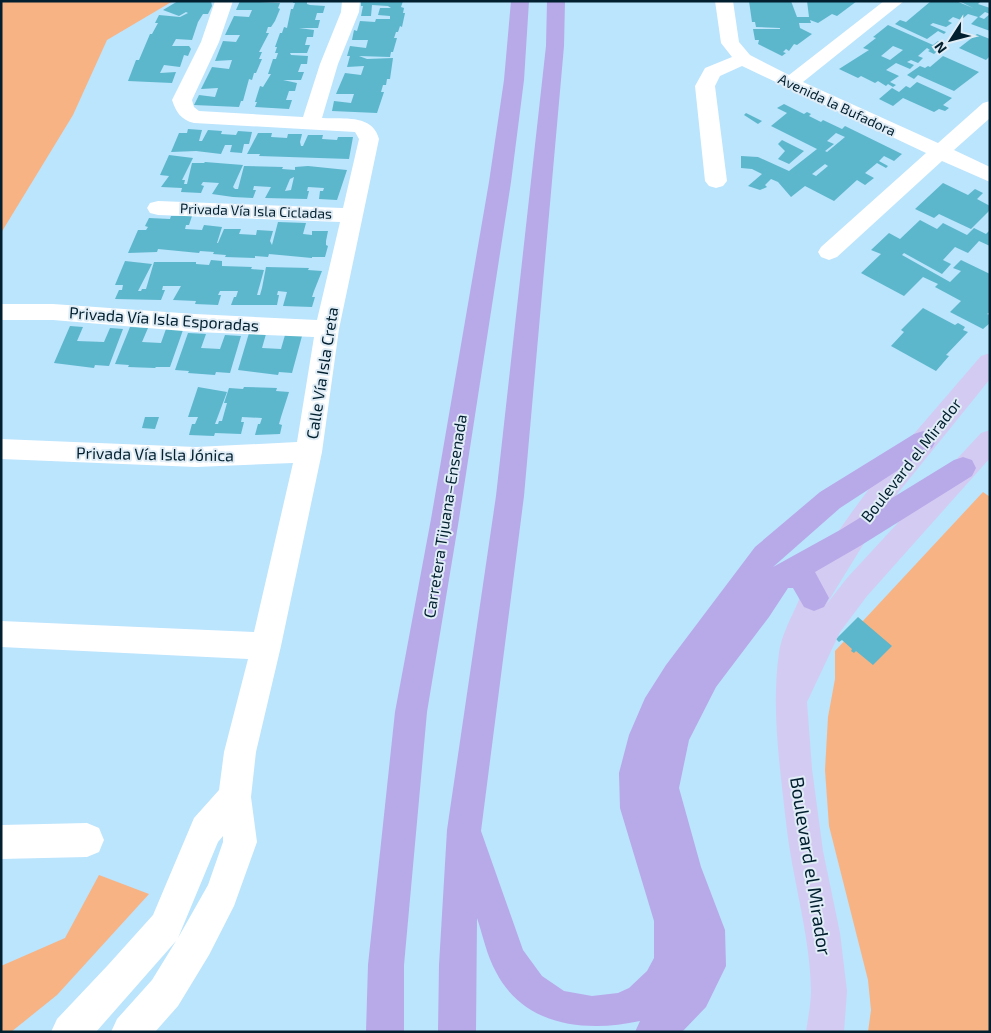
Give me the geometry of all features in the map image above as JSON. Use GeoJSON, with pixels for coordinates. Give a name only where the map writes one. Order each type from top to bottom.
{"type":"FeatureCollection","features":[{"type":"Feature","properties":{"kind":"highway","name":"Carretera Tijuana–Ensenada"},"geometry":{"type":"LineString","coordinates":[[385,1032],[386,965],[411,712],[445,519],[500,182],[514,80],[520,1]]}},
{"type":"Feature","properties":{"kind":"highway"},"geometry":{"type":"LineString","coordinates":[[457,1032],[457,965],[464,830],[510,496],[555,46],[556,1]]}},
{"type":"Feature","properties":{"kind":"highway"},"geometry":{"type":"LineString","coordinates":[[464,830],[509,960],[529,989],[557,1008],[592,1015],[620,1011],[642,1000],[660,984],[672,960],[672,921],[637,808],[635,773],[645,735],[656,708],[677,675],[764,555],[830,500],[922,441]]}},
{"type":"Feature","properties":{"kind":"highway"},"geometry":{"type":"LineString","coordinates":[[654,1032],[693,994],[708,966],[707,930],[684,867],[662,788],[674,738],[705,677],[759,608],[780,577],[850,538],[963,468]]}},
{"type":"Feature","properties":{"kind":"highway"},"geometry":{"type":"LineString","coordinates":[[780,577],[798,575],[807,582],[814,598]]}},
{"type":"Feature","properties":{"kind":"main road","name":"Boulevard el Mirador"},"geometry":{"type":"LineString","coordinates":[[825,1032],[829,991],[822,933],[806,851],[796,769],[791,701],[794,651],[814,598],[875,501],[922,441],[990,362]]}},
{"type":"Feature","properties":{"kind":"main road"},"geometry":{"type":"LineString","coordinates":[[791,701],[835,616],[857,587],[990,440]]}},
{"type":"Feature","properties":{"kind":"street","name":"Calle Vía Isla Creta"},"geometry":{"type":"LineString","coordinates":[[130,1032],[166,993],[222,894],[240,842],[235,796],[240,752],[266,646],[309,452],[326,329],[369,139],[367,131],[360,126],[194,117],[185,110],[182,100],[210,42],[224,1]]}},
{"type":"Feature","properties":{"kind":"street"},"geometry":{"type":"LineString","coordinates":[[312,122],[329,64],[350,12],[351,1]]}},
{"type":"Feature","properties":{"kind":"street","name":"Avenida la Bufadora"},"geometry":{"type":"LineString","coordinates":[[724,1],[730,43],[743,59],[790,83],[990,175]]}},
{"type":"Feature","properties":{"kind":"street"},"geometry":{"type":"LineString","coordinates":[[790,83],[895,1]]}},
{"type":"Feature","properties":{"kind":"street"},"geometry":{"type":"LineString","coordinates":[[716,181],[704,86],[712,72],[743,59]]}},
{"type":"Feature","properties":{"kind":"street"},"geometry":{"type":"LineString","coordinates":[[829,252],[990,107]]}},
{"type":"Feature","properties":{"kind":"street","name":"Privada Vía Isla Cicladas"},"geometry":{"type":"LineString","coordinates":[[158,208],[353,215]]}},
{"type":"Feature","properties":{"kind":"street","name":"Privada Vía Isla Esporadas"},"geometry":{"type":"LineString","coordinates":[[1,312],[53,312],[195,323],[326,329]]}},
{"type":"Feature","properties":{"kind":"street","name":"Privada Vía Isla Jónica"},"geometry":{"type":"LineString","coordinates":[[1,449],[196,457],[309,452]]}},
{"type":"Feature","properties":{"kind":"street"},"geometry":{"type":"LineString","coordinates":[[1,634],[266,646]]}},
{"type":"Feature","properties":{"kind":"street"},"geometry":{"type":"LineString","coordinates":[[70,1032],[121,978],[165,927],[206,830],[235,796]]}},
{"type":"Feature","properties":{"kind":"street"},"geometry":{"type":"LineString","coordinates":[[1,842],[88,840]]}},
{"type":"Feature","properties":{"kind":"shaded area"},"geometry":{"type":"Polygon","coordinates":[[[1,1],[173,1],[107,40],[73,115],[1,233],[1,1]]]}},
{"type":"Feature","properties":{"kind":"shaded area"},"geometry":{"type":"Polygon","coordinates":[[[983,492],[990,497],[990,1032],[868,1032],[871,1010],[868,980],[829,826],[825,770],[828,717],[835,679],[835,651],[983,492]]]}},
{"type":"Feature","properties":{"kind":"shaded area"},"geometry":{"type":"Polygon","coordinates":[[[99,875],[149,894],[57,995],[11,1032],[1,1032],[1,966],[65,938],[99,875]]]}},
{"type":"Feature","properties":{"kind":"building"},"geometry":{"type":"Polygon","coordinates":[[[178,1],[211,1],[212,6],[208,14],[203,14],[198,22],[192,40],[176,39],[172,46],[189,46],[191,49],[188,56],[184,55],[180,67],[164,65],[160,73],[176,72],[172,83],[128,81],[136,60],[139,60],[150,34],[152,34],[158,23],[155,23],[159,15],[180,17],[188,13],[186,12],[179,16],[163,10],[178,1]]]}},
{"type":"Feature","properties":{"kind":"building"},"geometry":{"type":"Polygon","coordinates":[[[240,1],[280,3],[278,8],[280,9],[275,21],[271,27],[268,27],[266,33],[269,33],[259,52],[262,52],[259,59],[262,59],[256,73],[254,73],[252,80],[249,79],[243,101],[241,101],[239,107],[194,105],[199,95],[215,97],[218,88],[201,89],[212,67],[229,69],[232,60],[215,61],[223,41],[236,42],[240,35],[225,35],[234,16],[249,17],[252,10],[236,10],[240,1]]]}},
{"type":"Feature","properties":{"kind":"building"},"geometry":{"type":"Polygon","coordinates":[[[294,1],[307,1],[307,4],[310,5],[325,6],[323,13],[317,13],[315,20],[320,20],[318,28],[299,28],[314,30],[313,37],[307,37],[305,45],[310,45],[307,53],[290,53],[291,55],[308,56],[307,64],[301,64],[298,72],[304,72],[301,80],[283,80],[297,83],[295,91],[289,91],[286,100],[292,100],[289,109],[255,107],[260,86],[263,87],[271,74],[268,74],[273,59],[276,59],[278,53],[275,53],[277,47],[275,47],[280,33],[282,33],[284,27],[287,28],[294,1]]]}},
{"type":"Feature","properties":{"kind":"building"},"geometry":{"type":"Polygon","coordinates":[[[361,1],[403,1],[401,7],[404,8],[403,13],[405,13],[402,27],[400,26],[398,32],[396,32],[394,38],[397,38],[390,57],[359,56],[367,59],[393,58],[390,79],[387,79],[386,85],[383,85],[381,92],[384,92],[377,113],[332,111],[334,101],[351,103],[354,94],[336,94],[345,73],[361,75],[364,66],[347,67],[350,56],[347,56],[350,46],[366,48],[368,40],[352,40],[354,30],[357,31],[360,21],[375,22],[376,19],[390,19],[390,16],[378,15],[380,8],[391,8],[388,6],[372,5],[371,16],[361,16],[363,6],[361,6],[361,1]]]}},
{"type":"Feature","properties":{"kind":"building"},"geometry":{"type":"Polygon","coordinates":[[[749,1],[791,1],[797,17],[809,17],[807,1],[857,1],[837,16],[832,14],[818,23],[810,20],[811,23],[799,23],[800,28],[812,34],[797,45],[794,44],[789,51],[786,49],[783,52],[786,53],[782,56],[758,44],[759,40],[755,40],[753,29],[780,28],[756,27],[755,22],[752,22],[749,1]]]}},
{"type":"Feature","properties":{"kind":"building"},"geometry":{"type":"Polygon","coordinates":[[[931,1],[956,1],[973,8],[959,1],[981,1],[978,4],[990,8],[990,14],[990,31],[971,24],[978,17],[968,14],[961,20],[953,17],[948,21],[952,23],[946,27],[933,23],[930,25],[946,32],[944,34],[938,31],[927,39],[895,24],[900,20],[906,22],[931,1]],[[985,12],[979,17],[984,19],[990,14],[985,12]]]}},
{"type":"Feature","properties":{"kind":"building"},"geometry":{"type":"Polygon","coordinates":[[[888,25],[933,45],[938,41],[945,44],[934,54],[928,51],[930,50],[927,48],[918,56],[923,58],[918,63],[911,60],[907,62],[914,65],[910,69],[896,63],[886,70],[899,76],[890,82],[896,85],[893,87],[888,84],[886,86],[878,81],[875,83],[861,76],[858,78],[839,69],[869,50],[863,48],[876,38],[873,37],[888,25]],[[893,46],[881,56],[890,60],[903,50],[893,46]]]}},
{"type":"Feature","properties":{"kind":"building"},"geometry":{"type":"Polygon","coordinates":[[[977,34],[990,39],[990,56],[986,60],[959,48],[977,34]]]}},
{"type":"Feature","properties":{"kind":"building"},"geometry":{"type":"Polygon","coordinates":[[[943,56],[979,72],[954,91],[918,75],[914,79],[907,75],[920,66],[930,67],[943,56]]]}},
{"type":"Feature","properties":{"kind":"building"},"geometry":{"type":"Polygon","coordinates":[[[917,82],[952,98],[943,105],[949,108],[945,111],[939,109],[934,112],[903,98],[893,106],[879,99],[892,88],[899,92],[906,86],[910,88],[917,82]]]}},
{"type":"Feature","properties":{"kind":"building"},"geometry":{"type":"Polygon","coordinates":[[[784,104],[804,114],[807,112],[811,114],[809,116],[821,122],[823,120],[842,129],[845,126],[902,154],[894,161],[884,156],[879,161],[888,166],[886,168],[877,163],[865,173],[874,178],[865,185],[857,180],[834,201],[805,186],[791,197],[778,182],[771,179],[765,185],[767,187],[760,190],[748,186],[762,174],[752,169],[741,168],[741,156],[758,157],[789,171],[817,149],[771,126],[787,113],[777,108],[784,104]],[[836,133],[827,141],[834,144],[825,151],[827,152],[845,137],[836,133]],[[825,164],[812,174],[816,176],[828,166],[825,164]]]}},
{"type":"Feature","properties":{"kind":"building"},"geometry":{"type":"Polygon","coordinates":[[[746,113],[762,121],[758,124],[744,115],[746,113]]]}},
{"type":"Feature","properties":{"kind":"building"},"geometry":{"type":"Polygon","coordinates":[[[188,129],[202,130],[199,141],[202,141],[208,130],[222,131],[221,134],[236,135],[238,131],[252,132],[249,144],[244,144],[242,153],[230,152],[232,145],[225,145],[221,154],[196,151],[171,152],[179,133],[187,133],[188,129]]]}},
{"type":"Feature","properties":{"kind":"building"},"geometry":{"type":"Polygon","coordinates":[[[258,133],[272,133],[271,137],[287,138],[288,134],[302,134],[301,146],[303,146],[308,135],[323,135],[322,139],[337,140],[338,137],[353,137],[349,159],[247,154],[258,133]]]}},
{"type":"Feature","properties":{"kind":"building"},"geometry":{"type":"Polygon","coordinates":[[[782,140],[804,151],[789,164],[778,159],[785,151],[778,144],[782,140]]]}},
{"type":"Feature","properties":{"kind":"building"},"geometry":{"type":"Polygon","coordinates":[[[169,155],[193,158],[182,180],[185,180],[184,184],[187,184],[192,163],[205,162],[243,165],[233,187],[235,189],[238,189],[244,166],[283,167],[282,169],[295,170],[295,167],[308,166],[347,170],[337,200],[319,199],[320,191],[323,191],[324,188],[308,187],[307,199],[265,198],[271,187],[254,186],[253,190],[256,190],[253,198],[212,194],[219,183],[203,182],[201,185],[204,186],[201,193],[181,192],[182,188],[161,187],[169,176],[160,175],[169,155]],[[294,177],[290,179],[285,191],[291,190],[294,177]]]}},
{"type":"Feature","properties":{"kind":"building"},"geometry":{"type":"Polygon","coordinates":[[[943,183],[968,195],[975,189],[983,193],[977,199],[990,206],[990,210],[971,229],[939,214],[934,218],[915,209],[943,183]]]}},
{"type":"Feature","properties":{"kind":"building"},"geometry":{"type":"Polygon","coordinates":[[[171,216],[192,216],[189,225],[186,225],[185,229],[202,230],[204,225],[222,227],[217,243],[224,229],[241,229],[239,234],[256,235],[257,230],[273,231],[270,241],[272,245],[278,222],[306,223],[303,234],[312,235],[312,231],[328,231],[326,245],[328,246],[325,257],[312,258],[269,254],[268,257],[255,256],[255,258],[225,257],[226,255],[213,254],[214,252],[200,251],[199,253],[158,249],[157,252],[128,253],[138,230],[146,230],[148,227],[145,226],[149,218],[170,219],[171,216]]]}},
{"type":"Feature","properties":{"kind":"building"},"geometry":{"type":"Polygon","coordinates":[[[920,220],[937,229],[943,223],[967,235],[974,228],[986,234],[990,230],[990,246],[979,241],[968,253],[955,247],[943,260],[951,264],[942,274],[904,253],[902,255],[950,282],[961,271],[953,268],[961,260],[990,274],[990,312],[987,314],[990,315],[990,323],[983,329],[950,312],[961,301],[935,287],[938,284],[923,277],[904,296],[861,273],[881,254],[871,250],[889,233],[900,239],[920,220]]]}},
{"type":"Feature","properties":{"kind":"building"},"geometry":{"type":"Polygon","coordinates":[[[211,260],[222,261],[222,266],[252,267],[251,269],[264,270],[257,295],[260,295],[266,267],[309,268],[308,270],[322,271],[312,297],[315,297],[312,307],[283,306],[287,292],[278,291],[277,305],[231,305],[238,291],[220,291],[218,295],[221,295],[218,305],[195,304],[196,301],[173,300],[181,286],[163,286],[162,290],[165,290],[161,300],[115,299],[119,290],[122,290],[123,285],[115,285],[125,261],[152,264],[138,291],[141,291],[146,289],[154,262],[196,262],[196,264],[209,265],[211,260]]]}},
{"type":"Feature","properties":{"kind":"building"},"geometry":{"type":"Polygon","coordinates":[[[923,308],[955,325],[958,323],[965,327],[963,330],[968,332],[946,355],[949,356],[936,371],[891,346],[904,332],[901,330],[923,308]]]}},
{"type":"Feature","properties":{"kind":"building"},"geometry":{"type":"Polygon","coordinates":[[[70,326],[83,327],[77,341],[104,342],[110,328],[123,329],[109,366],[95,365],[94,368],[54,363],[70,326]]]}},
{"type":"Feature","properties":{"kind":"building"},"geometry":{"type":"Polygon","coordinates":[[[130,327],[148,328],[142,342],[161,343],[166,329],[183,330],[170,367],[128,367],[129,365],[115,364],[130,327]]]}},
{"type":"Feature","properties":{"kind":"building"},"geometry":{"type":"Polygon","coordinates":[[[188,333],[206,334],[201,348],[220,349],[225,335],[241,336],[230,373],[216,372],[215,375],[175,370],[188,333]]]}},
{"type":"Feature","properties":{"kind":"building"},"geometry":{"type":"Polygon","coordinates":[[[249,333],[266,334],[262,348],[281,349],[285,335],[302,336],[292,373],[279,372],[278,375],[238,370],[249,333]]]}},
{"type":"Feature","properties":{"kind":"building"},"geometry":{"type":"Polygon","coordinates":[[[198,387],[227,392],[215,424],[222,421],[227,403],[224,403],[229,388],[277,388],[276,391],[289,392],[279,424],[282,425],[280,434],[255,435],[262,418],[242,417],[241,422],[244,422],[241,434],[189,435],[192,424],[195,424],[198,417],[188,417],[198,387]]]}},
{"type":"Feature","properties":{"kind":"building"},"geometry":{"type":"Polygon","coordinates":[[[145,417],[159,417],[155,429],[142,428],[145,417]]]}},
{"type":"Feature","properties":{"kind":"building"},"geometry":{"type":"Polygon","coordinates":[[[858,617],[892,646],[873,665],[856,651],[854,653],[851,651],[852,649],[842,640],[839,642],[836,639],[858,617]]]}}]}
